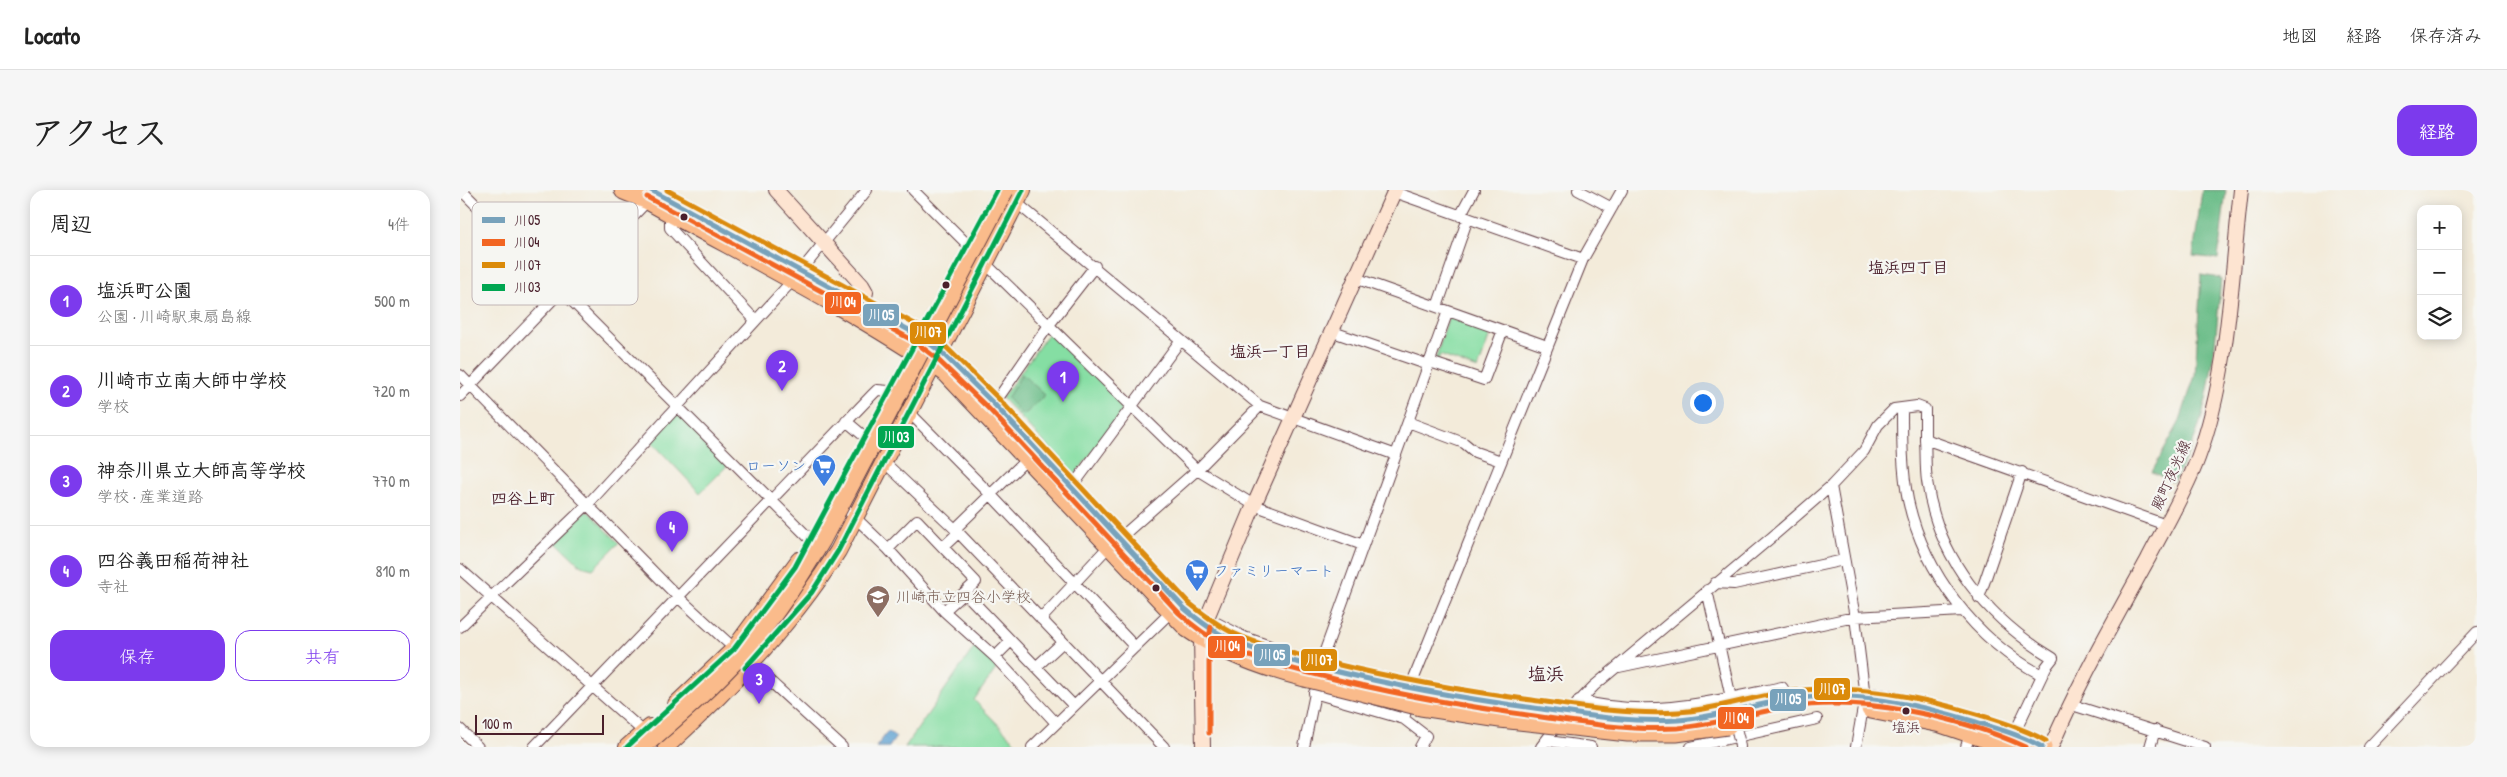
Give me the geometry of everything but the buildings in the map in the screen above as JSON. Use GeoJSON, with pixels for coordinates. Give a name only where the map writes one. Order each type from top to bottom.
{"type":"FeatureCollection","features":[{"type":"Feature","properties":{"kind":"highway"},"geometry":{"type":"LineString","coordinates":[[624,190],[652,195],[915,342]]}},
{"type":"Feature","properties":{"kind":"highway"},"geometry":{"type":"LineString","coordinates":[[643,740],[693,702],[744,650],[796,581],[821,540],[1015,193]]}},
{"type":"Feature","properties":{"kind":"highway"},"geometry":{"type":"LineString","coordinates":[[658,747],[700,710],[752,657],[804,588],[831,543],[1015,193]]}},
{"type":"Feature","properties":{"kind":"highway"},"geometry":{"type":"LineString","coordinates":[[652,195],[673,214],[796,276],[863,306],[938,358],[994,404],[1072,487],[1115,542],[1188,628],[1203,631],[1259,663],[1313,674],[1421,706],[1500,718],[1628,732],[1735,730],[1796,710],[1864,702],[1932,721],[1968,740],[2013,740]]}},
{"type":"Feature","properties":{"kind":"highway"},"geometry":{"type":"LineString","coordinates":[[938,358],[946,372],[1028,458],[1184,608],[1203,631]]}},
{"type":"Feature","properties":{"kind":"highway"},"geometry":{"type":"LineString","coordinates":[[1735,730],[1790,699],[1905,702],[2013,740],[2042,747]]}},
{"type":"Feature","properties":{"kind":"main road"},"geometry":{"type":"LineString","coordinates":[[627,747],[643,740],[734,649],[795,567],[997,190]]}},
{"type":"Feature","properties":{"kind":"main road"},"geometry":{"type":"LineString","coordinates":[[666,747],[698,718],[812,592],[855,519],[986,264],[1015,193]]}},
{"type":"Feature","properties":{"kind":"street"},"geometry":{"type":"LineString","coordinates":[[461,190],[473,202]]}},
{"type":"Feature","properties":{"kind":"street"},"geometry":{"type":"LineString","coordinates":[[776,190],[862,285],[866,292],[863,306]]}},
{"type":"Feature","properties":{"kind":"street"},"geometry":{"type":"LineString","coordinates":[[460,627],[587,505],[796,276],[867,190]]}},
{"type":"Feature","properties":{"kind":"street"},"geometry":{"type":"LineString","coordinates":[[913,190],[967,244]]}},
{"type":"Feature","properties":{"kind":"street"},"geometry":{"type":"LineString","coordinates":[[1437,307],[1474,190]]}},
{"type":"Feature","properties":{"kind":"street"},"geometry":{"type":"LineString","coordinates":[[1578,190],[1612,208]]}},
{"type":"Feature","properties":{"kind":"street"},"geometry":{"type":"LineString","coordinates":[[1404,719],[1414,678],[1547,346],[1583,259],[1622,190]]}},
{"type":"Feature","properties":{"kind":"street","name":"殿町夜光線"},"geometry":{"type":"LineString","coordinates":[[2051,747],[2069,704],[2166,524],[2198,459],[2216,397],[2241,190]]}},
{"type":"Feature","properties":{"kind":"street"},"geometry":{"type":"LineString","coordinates":[[1202,747],[1203,631],[1290,417],[1333,332],[1394,191],[1583,259]]}},
{"type":"Feature","properties":{"kind":"street"},"geometry":{"type":"LineString","coordinates":[[1015,193],[1094,266],[1180,341],[1260,406],[1396,455]]}},
{"type":"Feature","properties":{"kind":"street"},"geometry":{"type":"LineString","coordinates":[[638,209],[652,195]]}},
{"type":"Feature","properties":{"kind":"street"},"geometry":{"type":"LineString","coordinates":[[673,214],[670,219],[670,228],[755,320]]}},
{"type":"Feature","properties":{"kind":"street"},"geometry":{"type":"LineString","coordinates":[[986,264],[1197,470],[1254,506],[1363,545]]}},
{"type":"Feature","properties":{"kind":"street"},"geometry":{"type":"LineString","coordinates":[[994,404],[1094,266]]}},
{"type":"Feature","properties":{"kind":"street"},"geometry":{"type":"LineString","coordinates":[[1355,278],[1547,346]]}},
{"type":"Feature","properties":{"kind":"street"},"geometry":{"type":"LineString","coordinates":[[460,396],[546,305]]}},
{"type":"Feature","properties":{"kind":"street"},"geometry":{"type":"LineString","coordinates":[[577,305],[769,500],[811,540]]}},
{"type":"Feature","properties":{"kind":"street"},"geometry":{"type":"LineString","coordinates":[[1304,747],[1313,674],[1363,545],[1448,311]]}},
{"type":"Feature","properties":{"kind":"street"},"geometry":{"type":"LineString","coordinates":[[1333,332],[1484,380],[1502,330]]}},
{"type":"Feature","properties":{"kind":"street"},"geometry":{"type":"LineString","coordinates":[[1072,487],[1180,341]]}},
{"type":"Feature","properties":{"kind":"street"},"geometry":{"type":"LineString","coordinates":[[460,376],[678,597],[842,747]]}},
{"type":"Feature","properties":{"kind":"street"},"geometry":{"type":"LineString","coordinates":[[534,747],[846,421],[877,390],[889,391]]}},
{"type":"Feature","properties":{"kind":"street"},"geometry":{"type":"LineString","coordinates":[[1041,619],[1115,542],[1197,470],[1260,406]]}},
{"type":"Feature","properties":{"kind":"street"},"geometry":{"type":"LineString","coordinates":[[1545,744],[1563,718],[1579,700],[1831,486],[1864,451],[1878,425],[1894,409],[1917,406],[1925,409],[1927,480],[1936,520],[1954,560],[1979,598],[2009,628],[2053,658],[2042,675],[2013,740]]}},
{"type":"Feature","properties":{"kind":"street"},"geometry":{"type":"LineString","coordinates":[[1902,409],[1905,479],[1914,521],[1926,552],[1962,611],[2016,662],[2042,675]]}},
{"type":"Feature","properties":{"kind":"street"},"geometry":{"type":"LineString","coordinates":[[910,413],[991,495],[1135,647]]}},
{"type":"Feature","properties":{"kind":"street"},"geometry":{"type":"LineString","coordinates":[[846,421],[865,437]]}},
{"type":"Feature","properties":{"kind":"street"},"geometry":{"type":"LineString","coordinates":[[1408,422],[1464,443],[1475,452],[1501,461]]}},
{"type":"Feature","properties":{"kind":"street"},"geometry":{"type":"LineString","coordinates":[[1925,439],[2166,524]]}},
{"type":"Feature","properties":{"kind":"street"},"geometry":{"type":"LineString","coordinates":[[943,547],[956,531],[1028,458]]}},
{"type":"Feature","properties":{"kind":"street"},"geometry":{"type":"LineString","coordinates":[[884,462],[956,531],[1164,747]]}},
{"type":"Feature","properties":{"kind":"street"},"geometry":{"type":"LineString","coordinates":[[1979,598],[2022,472]]}},
{"type":"Feature","properties":{"kind":"street"},"geometry":{"type":"LineString","coordinates":[[1831,486],[1855,617],[1864,702],[1856,747]]}},
{"type":"Feature","properties":{"kind":"street"},"geometry":{"type":"LineString","coordinates":[[834,497],[888,549],[944,611],[995,657],[1056,723]]}},
{"type":"Feature","properties":{"kind":"street"},"geometry":{"type":"LineString","coordinates":[[888,549],[917,520],[976,582],[944,611]]}},
{"type":"Feature","properties":{"kind":"street"},"geometry":{"type":"LineString","coordinates":[[1711,586],[1734,584],[1844,560]]}},
{"type":"Feature","properties":{"kind":"street"},"geometry":{"type":"LineString","coordinates":[[460,570],[591,687],[643,740]]}},
{"type":"Feature","properties":{"kind":"street"},"geometry":{"type":"LineString","coordinates":[[1711,586],[1719,645],[1735,730]]}},
{"type":"Feature","properties":{"kind":"street"},"geometry":{"type":"LineString","coordinates":[[964,593],[1074,706]]}},
{"type":"Feature","properties":{"kind":"street"},"geometry":{"type":"LineString","coordinates":[[1032,747],[1172,610]]}},
{"type":"Feature","properties":{"kind":"street"},"geometry":{"type":"LineString","coordinates":[[1616,668],[1855,617],[1962,611]]}},
{"type":"Feature","properties":{"kind":"street"},"geometry":{"type":"LineString","coordinates":[[1203,631],[1217,623],[1265,644],[1313,674],[1404,719],[1426,736],[1420,747]]}},
{"type":"Feature","properties":{"kind":"street"},"geometry":{"type":"LineString","coordinates":[[2369,747],[2477,632]]}},
{"type":"Feature","properties":{"kind":"street"},"geometry":{"type":"LineString","coordinates":[[995,657],[1011,641]]}},
{"type":"Feature","properties":{"kind":"street"},"geometry":{"type":"LineString","coordinates":[[1036,667],[1063,642]]}},
{"type":"Feature","properties":{"kind":"street"},"geometry":{"type":"LineString","coordinates":[[1579,700],[1614,707],[1670,708],[1702,705],[1735,730]]}},
{"type":"Feature","properties":{"kind":"street"},"geometry":{"type":"LineString","coordinates":[[2069,704],[2205,747]]}},
{"type":"Feature","properties":{"kind":"street"},"geometry":{"type":"LineString","coordinates":[[1691,747],[1817,719]]}},
{"type":"Feature","properties":{"kind":"street"},"geometry":{"type":"LineString","coordinates":[[460,729],[478,747]]}},
{"type":"Feature","properties":{"kind":"street"},"geometry":{"type":"LineString","coordinates":[[2150,747],[2155,730]]}},
{"type":"Feature","properties":{"kind":"street"},"geometry":{"type":"LineString","coordinates":[[1545,744],[1591,747]]}},
{"type":"Feature","properties":{"kind":"green space"},"geometry":{"type":"Polygon","coordinates":[[[2202,190],[2226,190],[2218,259],[2193,256],[2202,190]]]}},
{"type":"Feature","properties":{"kind":"green space"},"geometry":{"type":"Polygon","coordinates":[[[2201,275],[2221,278],[2212,367],[2199,427],[2173,482],[2152,472],[2179,423],[2195,376],[2201,275]]]}},
{"type":"Feature","properties":{"kind":"green space"},"geometry":{"type":"Polygon","coordinates":[[[1454,315],[1492,329],[1478,369],[1440,355],[1437,362],[1435,361],[1448,318],[1454,315]]]}},
{"type":"Feature","properties":{"kind":"green space"},"geometry":{"type":"Polygon","coordinates":[[[1048,334],[1053,334],[1125,406],[1124,410],[1075,475],[1002,398],[1048,334]]]}},
{"type":"Feature","properties":{"kind":"green space"},"geometry":{"type":"Polygon","coordinates":[[[1022,374],[1045,395],[1023,416],[1007,398],[1022,374]]]}},
{"type":"Feature","properties":{"kind":"green space"},"geometry":{"type":"Polygon","coordinates":[[[679,413],[729,464],[700,493],[651,441],[675,414],[679,413]]]}},
{"type":"Feature","properties":{"kind":"green space"},"geometry":{"type":"Polygon","coordinates":[[[584,512],[589,512],[619,543],[593,569],[581,566],[557,543],[584,512]]]}},
{"type":"Feature","properties":{"kind":"green space"},"geometry":{"type":"Polygon","coordinates":[[[975,646],[996,665],[996,669],[974,700],[1020,747],[905,747],[975,646]]]}},
{"type":"Feature","properties":{"kind":"water"},"geometry":{"type":"Polygon","coordinates":[[[888,731],[896,737],[889,747],[876,747],[888,731]]]}},
{"type":"Feature","properties":{"kind":"transit line","name":"川05"},"geometry":{"type":"LineString","coordinates":[[651,190],[918,335],[941,352],[994,404],[1184,608],[1216,632],[1240,644],[1304,664],[1379,681],[1428,691],[1583,715],[1621,719],[1678,720],[1720,714],[1791,699],[1815,697],[1861,698],[1907,704],[1953,715],[2026,739],[2042,747]]}},
{"type":"Feature","properties":{"kind":"transit line","name":"川07"},"geometry":{"type":"LineString","coordinates":[[667,190],[922,328],[946,347],[999,399],[1189,603],[1221,626],[1245,638],[1269,647],[1356,669],[1456,689],[1586,708],[1660,713],[1692,711],[1791,691],[1839,689],[1887,693],[1957,708],[2022,729],[2046,741]]}},
{"type":"Feature","properties":{"kind":"transit line","name":"川03"},"geometry":{"type":"LineString","coordinates":[[627,747],[734,649],[795,567],[997,190]]}},
{"type":"Feature","properties":{"kind":"transit line","name":"川03"},"geometry":{"type":"LineString","coordinates":[[745,668],[812,592],[838,551],[1023,190]]}},
{"type":"Feature","properties":{"kind":"transit line","name":"川04"},"geometry":{"type":"LineString","coordinates":[[647,197],[914,341],[936,358],[989,409],[1179,613],[1207,635],[1237,651],[1288,668],[1394,692],[1484,709],[1592,724],[1635,728],[1678,728],[1790,707],[1819,704],[1849,704],[1910,711],[1941,718],[1971,726],[2026,747]]}},
{"type":"Feature","properties":{"kind":"transit line","name":"川04"},"geometry":{"type":"LineString","coordinates":[[1209,733],[1209,638],[1211,627]]}},
{"type":"Feature","properties":{"kind":"place","name":"川崎市立南大師中学校"},"geometry":{"type":"Point","coordinates":[782,391]}},
{"type":"Feature","properties":{"kind":"place","name":"塩浜町公園"},"geometry":{"type":"Point","coordinates":[1063,402]}},
{"type":"Feature","properties":{"kind":"place","name":"ローソン"},"geometry":{"type":"Point","coordinates":[824,487]}},
{"type":"Feature","properties":{"kind":"place","name":"四谷義田稲荷神社"},"geometry":{"type":"Point","coordinates":[672,552]}},
{"type":"Feature","properties":{"kind":"place","name":"ファミリーマート"},"geometry":{"type":"Point","coordinates":[1197,592]}},
{"type":"Feature","properties":{"kind":"place","name":"川崎市立四谷小学校"},"geometry":{"type":"Point","coordinates":[878,618]}},
{"type":"Feature","properties":{"kind":"place","name":"神奈川県立大師高等学校"},"geometry":{"type":"Point","coordinates":[759,704]}},
{"type":"Feature","properties":{"kind":"place","name":"塩浜"},"geometry":{"type":"Point","coordinates":[1906,711]}},
{"type":"Feature","properties":{"kind":"district","name":"塩浜四丁目"},"geometry":{"type":"Point","coordinates":[1908,267]}},
{"type":"Feature","properties":{"kind":"district","name":"塩浜一丁目"},"geometry":{"type":"Point","coordinates":[1270,351]}},
{"type":"Feature","properties":{"kind":"district","name":"四谷上町"},"geometry":{"type":"Point","coordinates":[523,498]}},
{"type":"Feature","properties":{"kind":"district","name":"塩浜"},"geometry":{"type":"Point","coordinates":[1546,674]}}]}
